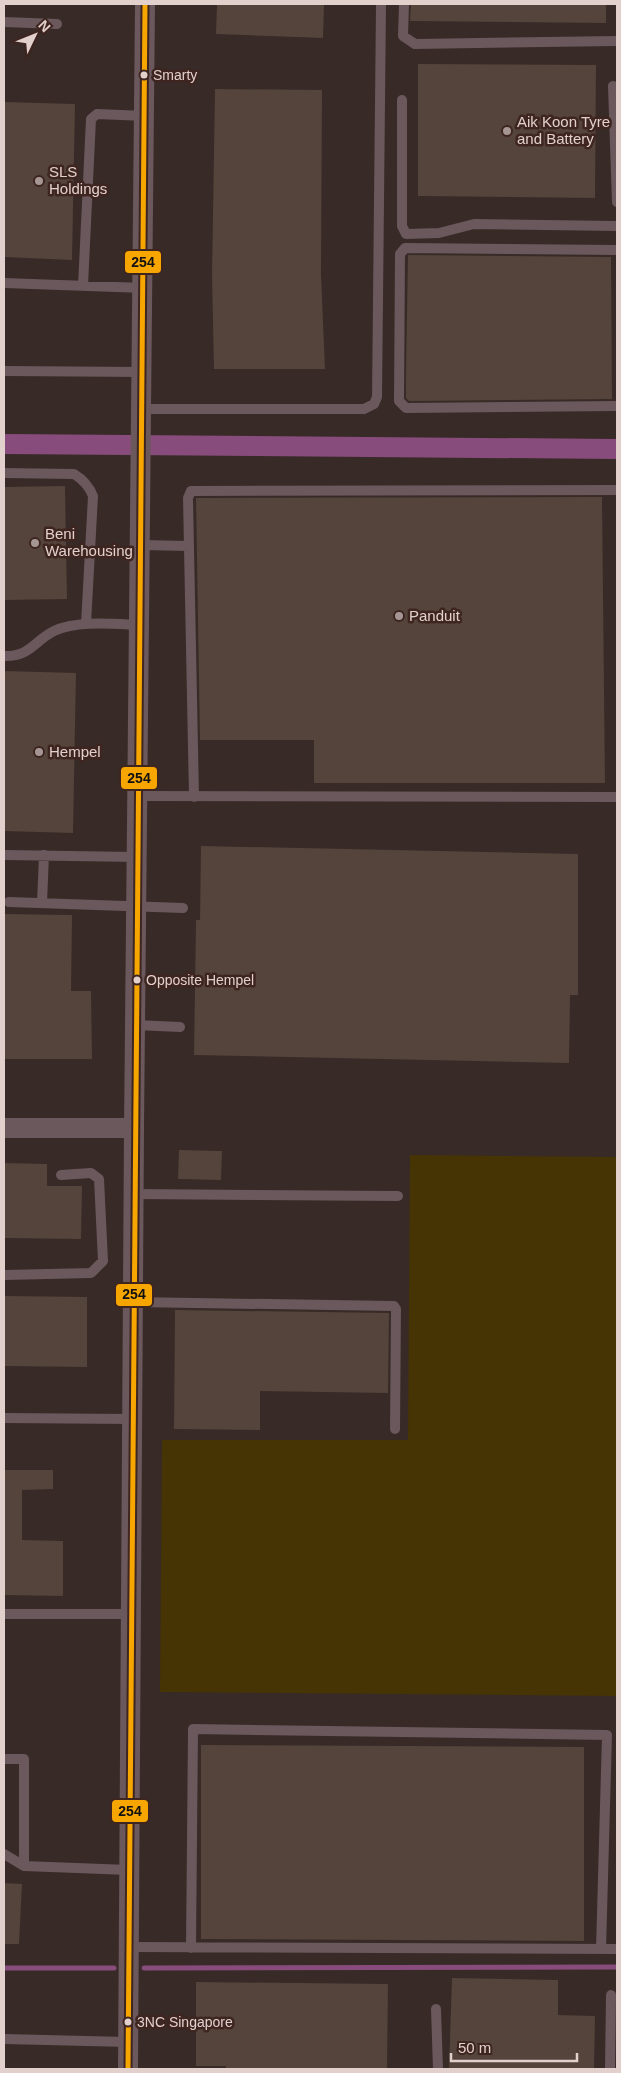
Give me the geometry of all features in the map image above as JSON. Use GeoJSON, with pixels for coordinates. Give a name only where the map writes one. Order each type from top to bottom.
{"type":"FeatureCollection","features":[{"type":"Feature","properties":{"kind":"street"},"geometry":{"type":"LineString","coordinates":[[128,2069],[134,1128],[144,288],[145,4]]}},
{"type":"Feature","properties":{"kind":"street"},"geometry":{"type":"LineString","coordinates":[[4,1128],[134,1128]]}},
{"type":"Feature","properties":{"kind":"lane"},"geometry":{"type":"LineString","coordinates":[[142,409],[364,409],[374,404],[378,397],[381,4]]}},
{"type":"Feature","properties":{"kind":"lane"},"geometry":{"type":"LineString","coordinates":[[404,4],[403,36],[415,44],[617,41]]}},
{"type":"Feature","properties":{"kind":"lane"},"geometry":{"type":"LineString","coordinates":[[4,22],[57,24]]}},
{"type":"Feature","properties":{"kind":"lane"},"geometry":{"type":"LineString","coordinates":[[613,86],[617,202]]}},
{"type":"Feature","properties":{"kind":"lane"},"geometry":{"type":"LineString","coordinates":[[402,100],[402,226],[406,234],[439,233],[474,224],[617,226]]}},
{"type":"Feature","properties":{"kind":"lane"},"geometry":{"type":"LineString","coordinates":[[83,286],[91,119],[97,114],[145,116]]}},
{"type":"Feature","properties":{"kind":"lane"},"geometry":{"type":"LineString","coordinates":[[617,250],[405,248],[400,254],[399,401],[406,408],[617,406]]}},
{"type":"Feature","properties":{"kind":"lane"},"geometry":{"type":"LineString","coordinates":[[4,283],[144,288]]}},
{"type":"Feature","properties":{"kind":"lane"},"geometry":{"type":"LineString","coordinates":[[4,370],[143,372]]}},
{"type":"Feature","properties":{"kind":"lane"},"geometry":{"type":"LineString","coordinates":[[4,473],[74,474],[82,479],[89,488],[93,496],[86,624]]}},
{"type":"Feature","properties":{"kind":"lane"},"geometry":{"type":"LineString","coordinates":[[194,796],[188,498],[194,490],[617,490]]}},
{"type":"Feature","properties":{"kind":"lane"},"geometry":{"type":"LineString","coordinates":[[141,544],[188,546]]}},
{"type":"Feature","properties":{"kind":"lane"},"geometry":{"type":"LineString","coordinates":[[4,656],[29,652],[55,631],[86,624],[140,625]]}},
{"type":"Feature","properties":{"kind":"lane"},"geometry":{"type":"LineString","coordinates":[[138,796],[617,797]]}},
{"type":"Feature","properties":{"kind":"lane"},"geometry":{"type":"LineString","coordinates":[[4,854],[137,857]]}},
{"type":"Feature","properties":{"kind":"lane"},"geometry":{"type":"LineString","coordinates":[[42,904],[44,855]]}},
{"type":"Feature","properties":{"kind":"lane"},"geometry":{"type":"LineString","coordinates":[[9,902],[136,908],[183,908]]}},
{"type":"Feature","properties":{"kind":"lane"},"geometry":{"type":"LineString","coordinates":[[135,1025],[180,1027]]}},
{"type":"Feature","properties":{"kind":"lane"},"geometry":{"type":"LineString","coordinates":[[4,1276],[91,1273],[103,1261],[99,1179],[91,1173],[61,1175]]}},
{"type":"Feature","properties":{"kind":"lane"},"geometry":{"type":"LineString","coordinates":[[134,1194],[398,1196]]}},
{"type":"Feature","properties":{"kind":"lane"},"geometry":{"type":"LineString","coordinates":[[133,1302],[394,1306],[396,1309],[395,1429]]}},
{"type":"Feature","properties":{"kind":"lane"},"geometry":{"type":"LineString","coordinates":[[4,1418],[132,1419]]}},
{"type":"Feature","properties":{"kind":"lane"},"geometry":{"type":"LineString","coordinates":[[4,1614],[131,1614]]}},
{"type":"Feature","properties":{"kind":"lane"},"geometry":{"type":"LineString","coordinates":[[191,1948],[193,1729],[607,1735],[602,1949]]}},
{"type":"Feature","properties":{"kind":"lane"},"geometry":{"type":"LineString","coordinates":[[4,1759],[24,1759],[24,1866]]}},
{"type":"Feature","properties":{"kind":"lane"},"geometry":{"type":"LineString","coordinates":[[4,1854],[24,1866],[129,1870]]}},
{"type":"Feature","properties":{"kind":"lane"},"geometry":{"type":"LineString","coordinates":[[129,1948],[617,1949]]}},
{"type":"Feature","properties":{"kind":"lane"},"geometry":{"type":"LineString","coordinates":[[610,2069],[611,1995]]}},
{"type":"Feature","properties":{"kind":"lane"},"geometry":{"type":"LineString","coordinates":[[436,2009],[438,2069]]}},
{"type":"Feature","properties":{"kind":"lane"},"geometry":{"type":"LineString","coordinates":[[4,2039],[128,2042]]}},
{"type":"Feature","properties":{"kind":"shaded area"},"geometry":{"type":"Polygon","coordinates":[[[4,434],[617,439],[617,459],[4,454],[4,434]]]}},
{"type":"Feature","properties":{"kind":"shaded area"},"geometry":{"type":"Polygon","coordinates":[[[410,1155],[617,1157],[617,1696],[160,1692],[162,1440],[408,1440],[410,1155]]]}},
{"type":"Feature","properties":{"kind":"building"},"geometry":{"type":"Polygon","coordinates":[[[217,4],[324,4],[323,38],[216,34],[217,4]]]}},
{"type":"Feature","properties":{"kind":"building"},"geometry":{"type":"Polygon","coordinates":[[[411,4],[606,4],[606,23],[410,21],[411,4]]]}},
{"type":"Feature","properties":{"kind":"building","name":"Aik Koon Tyre and Battery"},"geometry":{"type":"Polygon","coordinates":[[[418,64],[596,65],[595,198],[418,196],[418,64]]]}},
{"type":"Feature","properties":{"kind":"building"},"geometry":{"type":"Polygon","coordinates":[[[215,89],[322,90],[321,274],[325,369],[214,369],[212,276],[215,89]]]}},
{"type":"Feature","properties":{"kind":"building","name":"SLS Holdings"},"geometry":{"type":"Polygon","coordinates":[[[4,102],[75,104],[72,260],[4,257],[4,102]]]}},
{"type":"Feature","properties":{"kind":"building"},"geometry":{"type":"Polygon","coordinates":[[[408,255],[611,257],[612,399],[409,401],[406,398],[408,255]]]}},
{"type":"Feature","properties":{"kind":"building","name":"Beni Warehousing"},"geometry":{"type":"Polygon","coordinates":[[[65,486],[67,599],[4,600],[4,487],[65,486]]]}},
{"type":"Feature","properties":{"kind":"building","name":"Panduit"},"geometry":{"type":"Polygon","coordinates":[[[602,497],[605,783],[314,783],[314,740],[200,740],[196,498],[602,497]]]}},
{"type":"Feature","properties":{"kind":"building","name":"Hempel"},"geometry":{"type":"Polygon","coordinates":[[[4,671],[76,673],[73,833],[4,831],[4,671]]]}},
{"type":"Feature","properties":{"kind":"building"},"geometry":{"type":"Polygon","coordinates":[[[201,846],[578,854],[578,995],[570,995],[569,1063],[194,1055],[196,920],[200,920],[201,846]]]}},
{"type":"Feature","properties":{"kind":"building"},"geometry":{"type":"Polygon","coordinates":[[[4,914],[72,915],[71,991],[91,991],[92,1059],[4,1059],[4,914]]]}},
{"type":"Feature","properties":{"kind":"building"},"geometry":{"type":"Polygon","coordinates":[[[179,1150],[222,1151],[221,1180],[178,1179],[179,1150]]]}},
{"type":"Feature","properties":{"kind":"building"},"geometry":{"type":"Polygon","coordinates":[[[4,1163],[47,1164],[47,1186],[82,1186],[81,1239],[4,1238],[4,1163]]]}},
{"type":"Feature","properties":{"kind":"building"},"geometry":{"type":"Polygon","coordinates":[[[4,1296],[87,1297],[87,1367],[4,1366],[4,1296]]]}},
{"type":"Feature","properties":{"kind":"building"},"geometry":{"type":"Polygon","coordinates":[[[175,1310],[389,1313],[388,1393],[260,1391],[260,1430],[174,1429],[175,1310]]]}},
{"type":"Feature","properties":{"kind":"building"},"geometry":{"type":"Polygon","coordinates":[[[4,1470],[53,1470],[53,1489],[22,1490],[22,1540],[63,1541],[63,1596],[4,1595],[4,1470]]]}},
{"type":"Feature","properties":{"kind":"building"},"geometry":{"type":"Polygon","coordinates":[[[201,1745],[584,1747],[584,1941],[201,1939],[201,1745]]]}},
{"type":"Feature","properties":{"kind":"building"},"geometry":{"type":"Polygon","coordinates":[[[4,1883],[22,1884],[19,1944],[4,1944],[4,1883]]]}},
{"type":"Feature","properties":{"kind":"building"},"geometry":{"type":"Polygon","coordinates":[[[452,1978],[558,1980],[558,2015],[595,2016],[594,2069],[449,2069],[452,1978]]]}},
{"type":"Feature","properties":{"kind":"building"},"geometry":{"type":"Polygon","coordinates":[[[196,1982],[388,1984],[387,2069],[226,2069],[226,2066],[196,2066],[196,1982]]]}},
{"type":"Feature","properties":{"kind":"waterway"},"geometry":{"type":"LineString","coordinates":[[144,1968],[617,1967]]}},
{"type":"Feature","properties":{"kind":"waterway"},"geometry":{"type":"LineString","coordinates":[[4,1968],[114,1968]]}},
{"type":"Feature","properties":{"kind":"transit line","name":"254"},"geometry":{"type":"LineString","coordinates":[[128,2069],[145,4]]}},
{"type":"Feature","properties":{"kind":"place","name":"Smarty"},"geometry":{"type":"Point","coordinates":[144,75]}},
{"type":"Feature","properties":{"kind":"place","name":"Aik Koon Tyre and Battery"},"geometry":{"type":"Point","coordinates":[507,131]}},
{"type":"Feature","properties":{"kind":"place","name":"SLS Holdings"},"geometry":{"type":"Point","coordinates":[39,181]}},
{"type":"Feature","properties":{"kind":"place","name":"Beni Warehousing"},"geometry":{"type":"Point","coordinates":[35,543]}},
{"type":"Feature","properties":{"kind":"place","name":"Panduit"},"geometry":{"type":"Point","coordinates":[399,616]}},
{"type":"Feature","properties":{"kind":"place","name":"Hempel"},"geometry":{"type":"Point","coordinates":[39,752]}},
{"type":"Feature","properties":{"kind":"place","name":"Opposite Hempel"},"geometry":{"type":"Point","coordinates":[137,980]}},
{"type":"Feature","properties":{"kind":"place","name":"3NC Singapore"},"geometry":{"type":"Point","coordinates":[128,2022]}}]}
